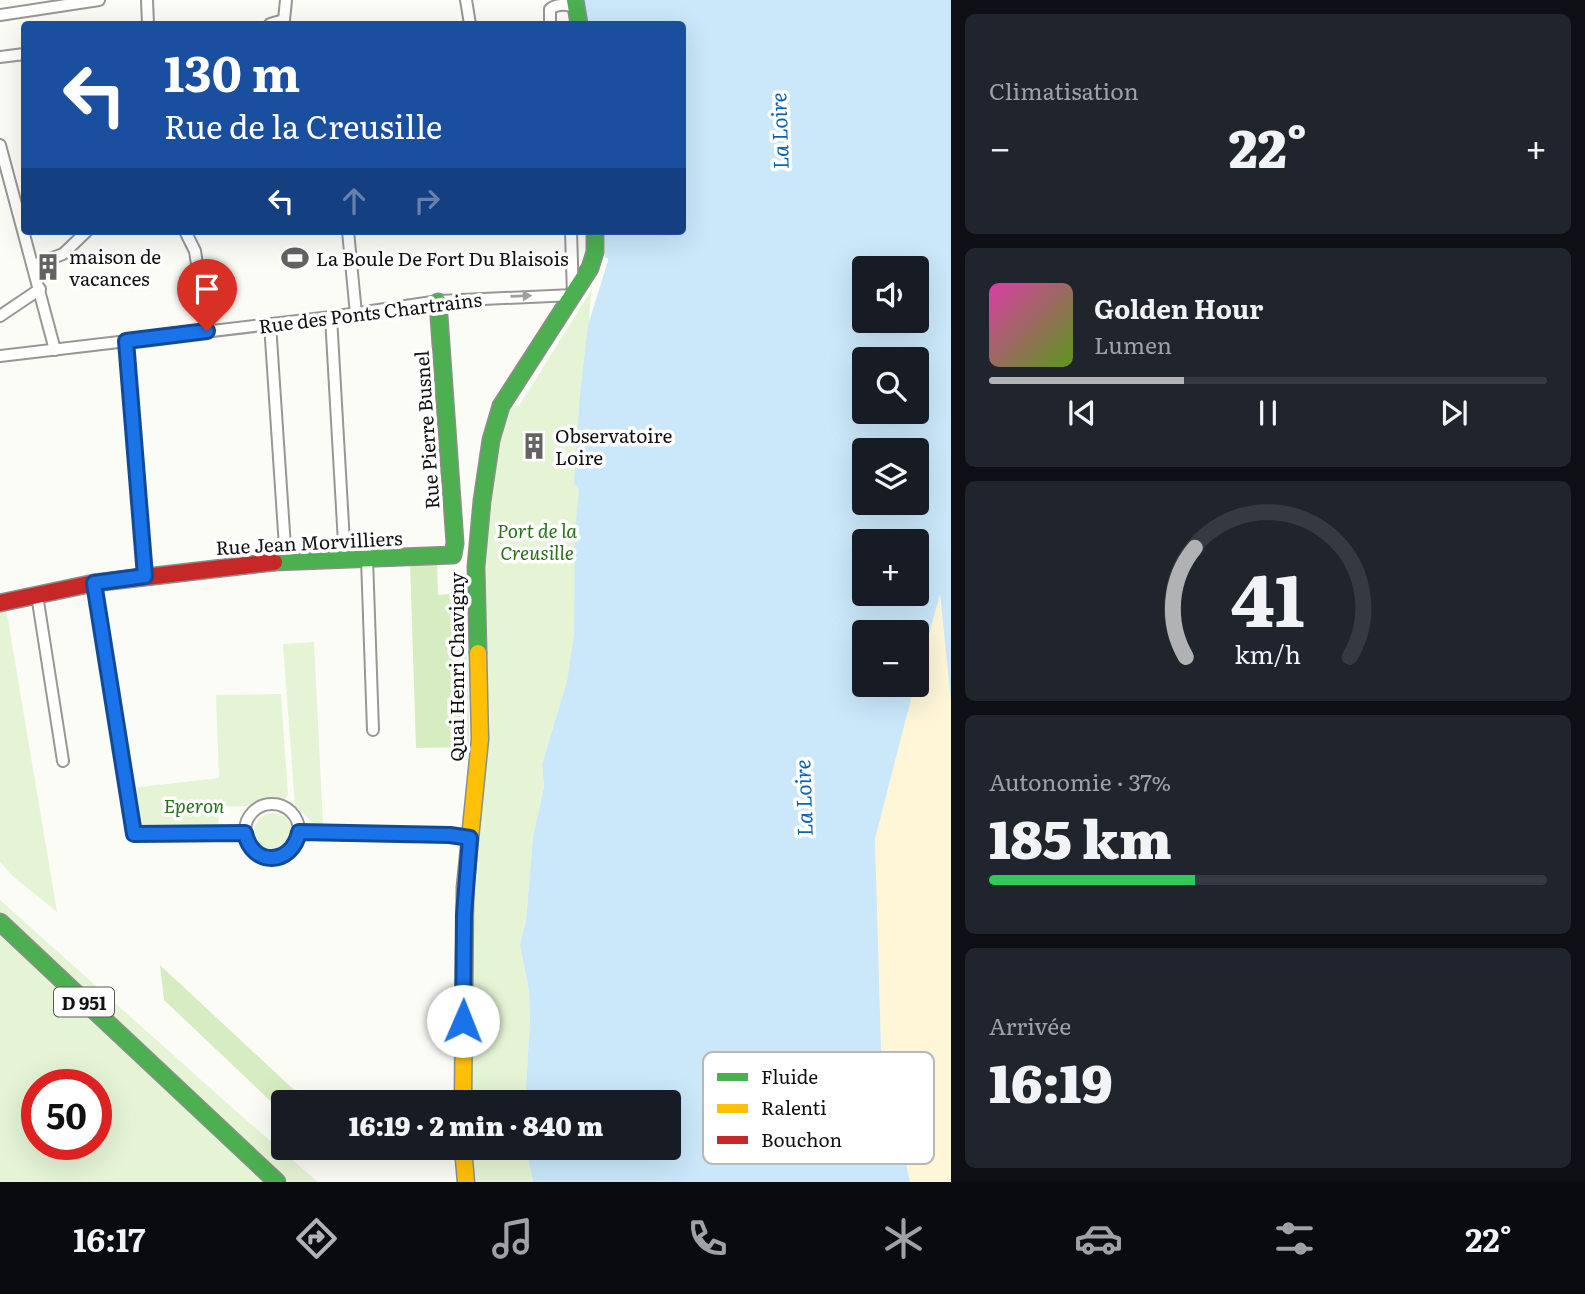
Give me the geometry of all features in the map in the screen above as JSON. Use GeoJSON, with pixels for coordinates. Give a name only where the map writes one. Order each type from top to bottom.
{"type":"FeatureCollection","features":[{"type":"Feature","properties":{"kind":"main road","name":"Quai Henri Chavigny"},"geometry":{"type":"LineString","coordinates":[[463,1090],[464,915],[481,739],[476,567],[491,440],[501,406],[573,295],[594,256],[595,235]]}},
{"type":"Feature","properties":{"kind":"main road","name":"Rue Pierre Busnel"},"geometry":{"type":"LineString","coordinates":[[438,302],[454,520],[454,554]]}},
{"type":"Feature","properties":{"kind":"main road","name":"Rue Jean Morvilliers"},"geometry":{"type":"LineString","coordinates":[[0,603],[94,583],[252,563],[450,557],[454,554]]}},
{"type":"Feature","properties":{"kind":"main road","name":"D 951"},"geometry":{"type":"LineString","coordinates":[[0,922],[277,1182]]}},
{"type":"Feature","properties":{"kind":"main road"},"geometry":{"type":"LineString","coordinates":[[464,1160],[466,1182]]}},
{"type":"Feature","properties":{"kind":"street"},"geometry":{"type":"LineString","coordinates":[[0,15],[99,0]]}},
{"type":"Feature","properties":{"kind":"street"},"geometry":{"type":"LineString","coordinates":[[147,0],[148,21]]}},
{"type":"Feature","properties":{"kind":"street"},"geometry":{"type":"LineString","coordinates":[[286,0],[286,21]]}},
{"type":"Feature","properties":{"kind":"street"},"geometry":{"type":"LineString","coordinates":[[466,0],[470,21]]}},
{"type":"Feature","properties":{"kind":"street"},"geometry":{"type":"LineString","coordinates":[[550,21],[550,9],[555,6],[568,5],[576,11]]}},
{"type":"Feature","properties":{"kind":"street"},"geometry":{"type":"LineString","coordinates":[[0,57],[21,54]]}},
{"type":"Feature","properties":{"kind":"street"},"geometry":{"type":"LineString","coordinates":[[0,145],[3,168],[20,198]]}},
{"type":"Feature","properties":{"kind":"street"},"geometry":{"type":"LineString","coordinates":[[28,235],[55,350]]}},
{"type":"Feature","properties":{"kind":"street"},"geometry":{"type":"LineString","coordinates":[[34,265],[63,254],[83,235]]}},
{"type":"Feature","properties":{"kind":"street"},"geometry":{"type":"LineString","coordinates":[[187,235],[195,251],[207,331]]}},
{"type":"Feature","properties":{"kind":"street"},"geometry":{"type":"LineString","coordinates":[[348,235],[356,314]]}},
{"type":"Feature","properties":{"kind":"street"},"geometry":{"type":"LineString","coordinates":[[571,235],[573,295]]}},
{"type":"Feature","properties":{"kind":"street"},"geometry":{"type":"LineString","coordinates":[[4,313],[40,289]]}},
{"type":"Feature","properties":{"kind":"street","name":"Rue des Ponts Chartrains"},"geometry":{"type":"LineString","coordinates":[[0,356],[438,302],[511,296],[573,295]]}},
{"type":"Feature","properties":{"kind":"street"},"geometry":{"type":"LineString","coordinates":[[331,317],[345,560]]}},
{"type":"Feature","properties":{"kind":"street"},"geometry":{"type":"LineString","coordinates":[[270,324],[286,562]]}},
{"type":"Feature","properties":{"kind":"street"},"geometry":{"type":"LineString","coordinates":[[126,341],[145,576]]}},
{"type":"Feature","properties":{"kind":"street"},"geometry":{"type":"LineString","coordinates":[[367,559],[373,730]]}},
{"type":"Feature","properties":{"kind":"street"},"geometry":{"type":"LineString","coordinates":[[94,583],[134,834],[245,833]]}},
{"type":"Feature","properties":{"kind":"street"},"geometry":{"type":"LineString","coordinates":[[37,595],[63,761]]}},
{"type":"Feature","properties":{"kind":"street"},"geometry":{"type":"LineString","coordinates":[[272,804],[289,810],[299,832],[292,849],[276,858],[259,855],[252,849],[245,833],[246,824],[256,810],[272,804]]}},
{"type":"Feature","properties":{"kind":"street"},"geometry":{"type":"LineString","coordinates":[[299,832],[450,835],[470,838]]}},
{"type":"Feature","properties":{"kind":"green space","name":"Port de la Creusille"},"geometry":{"type":"Polygon","coordinates":[[[592,289],[589,315],[588,551],[567,681],[542,764],[544,787],[533,836],[526,920],[520,945],[529,991],[526,1090],[472,1090],[473,895],[490,723],[485,639],[487,537],[500,433],[511,406],[519,406],[592,289]]]}},
{"type":"Feature","properties":{"kind":"green space"},"geometry":{"type":"Polygon","coordinates":[[[437,561],[438,595],[458,593],[468,668],[469,747],[416,748],[410,563],[437,561]]]}},
{"type":"Feature","properties":{"kind":"green space"},"geometry":{"type":"Polygon","coordinates":[[[6,608],[57,912],[0,862],[0,610],[6,608]]]}},
{"type":"Feature","properties":{"kind":"green space"},"geometry":{"type":"Polygon","coordinates":[[[314,642],[323,824],[315,825],[295,806],[283,644],[314,642]]]}},
{"type":"Feature","properties":{"kind":"green space","name":"Eperon"},"geometry":{"type":"Polygon","coordinates":[[[281,694],[288,795],[284,799],[269,799],[243,806],[219,806],[218,830],[142,829],[137,823],[131,788],[219,778],[216,695],[281,694]]]}},
{"type":"Feature","properties":{"kind":"green space"},"geometry":{"type":"Polygon","coordinates":[[[273,813],[287,818],[292,832],[287,846],[273,851],[259,846],[254,832],[259,818],[273,813]]]}},
{"type":"Feature","properties":{"kind":"green space"},"geometry":{"type":"Polygon","coordinates":[[[0,900],[271,1141],[271,1160],[293,1160],[318,1182],[288,1182],[0,913],[0,900]]]}},
{"type":"Feature","properties":{"kind":"green space"},"geometry":{"type":"Polygon","coordinates":[[[0,936],[241,1157],[264,1182],[0,1182],[0,936]]]}},
{"type":"Feature","properties":{"kind":"green space"},"geometry":{"type":"Polygon","coordinates":[[[160,965],[294,1090],[271,1090],[271,1102],[164,1000],[160,965]]]}},
{"type":"Feature","properties":{"kind":"green space"},"geometry":{"type":"Polygon","coordinates":[[[473,1160],[528,1160],[533,1182],[476,1182],[473,1160]]]}},
{"type":"Feature","properties":{"kind":"sand"},"geometry":{"type":"Polygon","coordinates":[[[939,592],[951,693],[951,1182],[910,1182],[906,1164],[934,1164],[934,1052],[882,1052],[875,839],[912,697],[929,697],[929,631],[939,592]]]}},
{"type":"Feature","properties":{"kind":"water","name":"La Loire"},"geometry":{"type":"Polygon","coordinates":[[[584,0],[951,0],[951,701],[940,594],[929,634],[929,620],[852,620],[852,697],[912,697],[875,839],[882,1052],[703,1052],[703,1164],[906,1164],[910,1182],[533,1182],[528,1160],[681,1160],[681,1090],[526,1090],[529,991],[520,945],[526,920],[533,836],[544,787],[542,764],[567,681],[574,635],[575,531],[579,490],[574,483],[580,395],[588,325],[608,258],[605,258],[604,235],[686,235],[686,21],[587,21],[584,0]]]}},
{"type":"Feature","properties":{"kind":"traffic: fast"},"geometry":{"type":"LineString","coordinates":[[575,0],[578,21]]}},
{"type":"Feature","properties":{"kind":"traffic: fast"},"geometry":{"type":"LineString","coordinates":[[478,653],[476,567],[491,440],[501,406],[590,268],[595,252],[595,235]]}},
{"type":"Feature","properties":{"kind":"traffic: fast"},"geometry":{"type":"LineString","coordinates":[[274,562],[453,555],[455,543],[438,302]]}},
{"type":"Feature","properties":{"kind":"traffic: fast"},"geometry":{"type":"LineString","coordinates":[[0,922],[277,1182]]}},
{"type":"Feature","properties":{"kind":"traffic: slow"},"geometry":{"type":"LineString","coordinates":[[463,1090],[465,888],[480,739],[478,653]]}},
{"type":"Feature","properties":{"kind":"traffic: slow"},"geometry":{"type":"LineString","coordinates":[[464,1160],[466,1182]]}},
{"type":"Feature","properties":{"kind":"traffic: jam"},"geometry":{"type":"LineString","coordinates":[[0,603],[94,583],[274,562]]}},
{"type":"Feature","properties":{"kind":"place","name":"La Boule De Fort Du Blaisois"},"geometry":{"type":"Point","coordinates":[295,258]}},
{"type":"Feature","properties":{"kind":"place","name":"maison de vacances"},"geometry":{"type":"Point","coordinates":[48,267]}},
{"type":"Feature","properties":{"kind":"place","name":"Observatoire Loire"},"geometry":{"type":"Point","coordinates":[534,446]}},
{"type":"Feature","properties":{"kind":"route"},"geometry":{"type":"LineString","coordinates":[[207,331],[126,341],[145,576],[94,583],[134,834],[245,833],[252,849],[267,858],[285,855],[297,841],[299,832],[450,835],[470,838],[465,888],[463,1021]]}}]}
